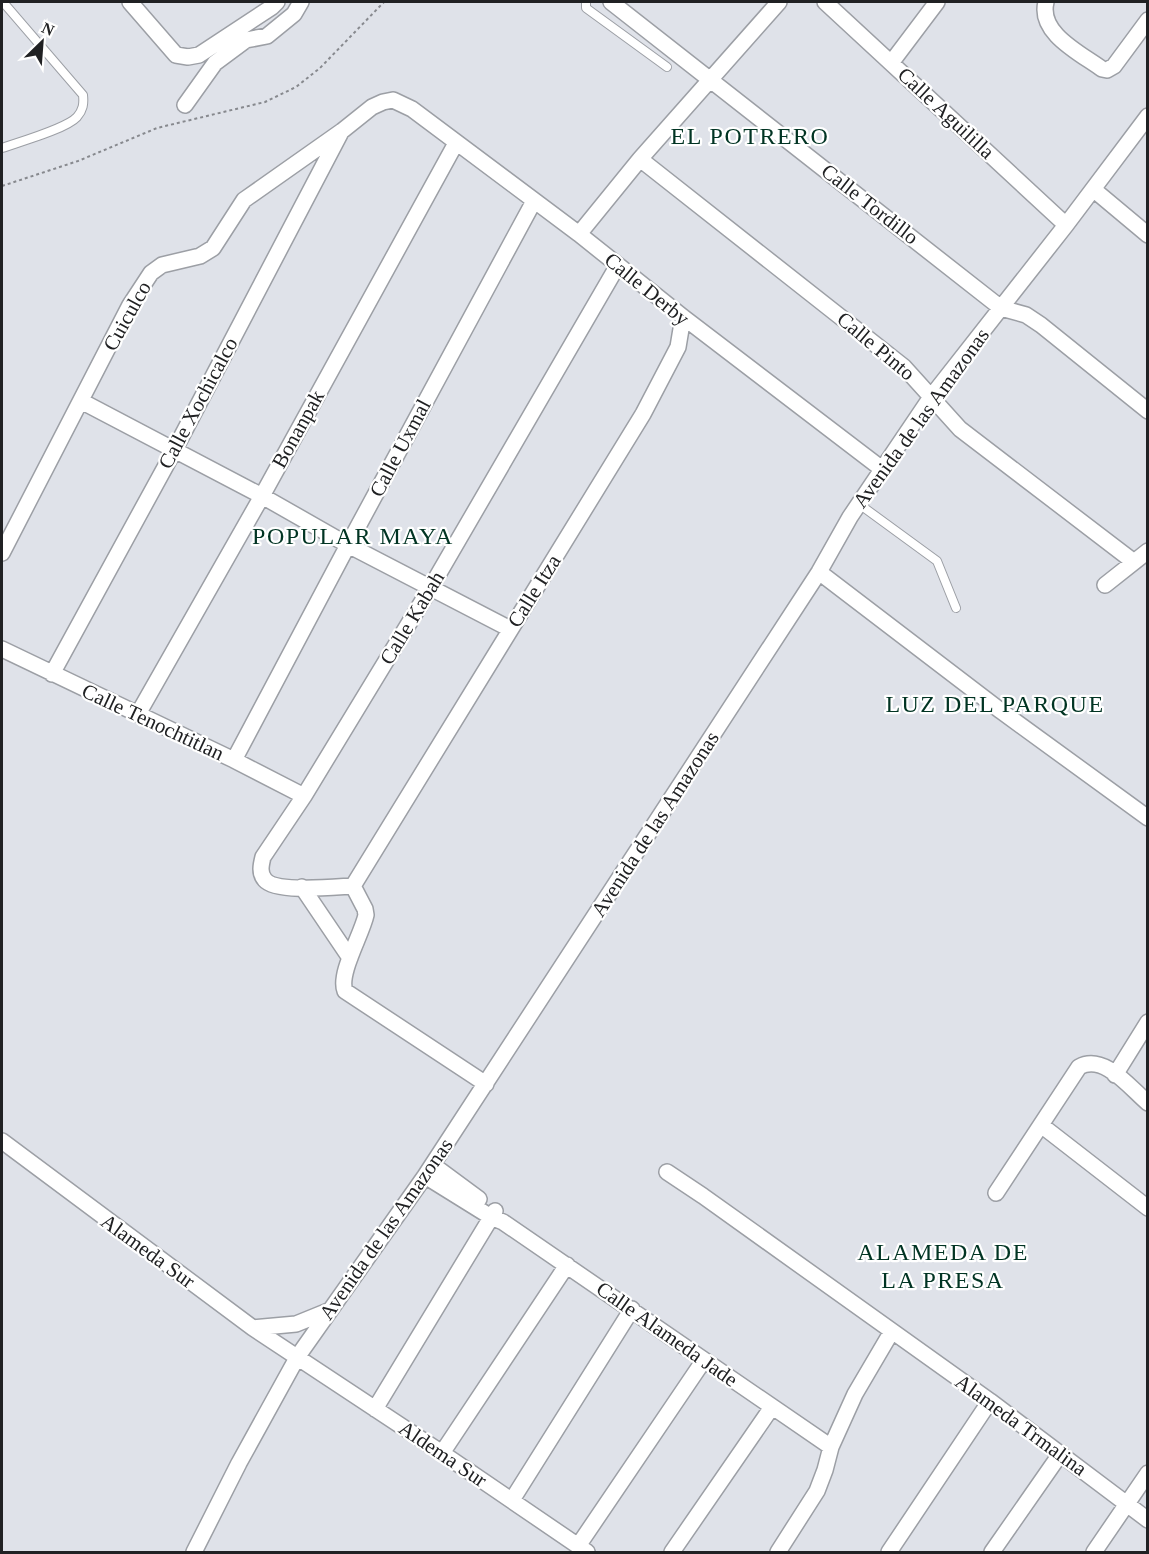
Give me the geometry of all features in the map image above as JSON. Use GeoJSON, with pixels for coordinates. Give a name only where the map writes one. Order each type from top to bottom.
{"type":"FeatureCollection","features":[{"type":"Feature","properties":{"kind":"street"},"geometry":{"type":"LineString","coordinates":[[130,2],[176,55],[188,57],[199,55],[278,2]]}},
{"type":"Feature","properties":{"kind":"street"},"geometry":{"type":"LineString","coordinates":[[185,105],[215,63],[246,40],[267,36],[294,14],[301,2]]}},
{"type":"Feature","properties":{"kind":"street","name":"Calle Tordillo"},"geometry":{"type":"LineString","coordinates":[[611,2],[711,78],[1001,308]]}},
{"type":"Feature","properties":{"kind":"street"},"geometry":{"type":"LineString","coordinates":[[579,234],[640,159],[779,2]]}},
{"type":"Feature","properties":{"kind":"street","name":"Calle Aguililla"},"geometry":{"type":"LineString","coordinates":[[826,2],[1066,225]]}},
{"type":"Feature","properties":{"kind":"street"},"geometry":{"type":"LineString","coordinates":[[891,63],[936,2]]}},
{"type":"Feature","properties":{"kind":"street"},"geometry":{"type":"LineString","coordinates":[[1046,2],[1046,17],[1053,31],[1102,69],[1107,70],[1114,66],[1148,20]]}},
{"type":"Feature","properties":{"kind":"street"},"geometry":{"type":"LineString","coordinates":[[188,57],[200,66],[215,63]]}},
{"type":"Feature","properties":{"kind":"street","name":"Cuiculco"},"geometry":{"type":"LineString","coordinates":[[2,553],[130,305],[151,273],[162,265],[200,256],[213,248],[243,200],[342,131],[372,107],[393,100],[412,109]]}},
{"type":"Feature","properties":{"kind":"street","name":"Calle Derby"},"geometry":{"type":"LineString","coordinates":[[412,109],[579,234],[683,318],[882,469]]}},
{"type":"Feature","properties":{"kind":"street","name":"Avenida de las Amazonas"},"geometry":{"type":"LineString","coordinates":[[194,1552],[239,1463],[298,1356],[429,1171],[819,572],[882,469],[931,397],[1148,116]]}},
{"type":"Feature","properties":{"kind":"street","name":"Calle Xochicalco"},"geometry":{"type":"LineString","coordinates":[[52,674],[175,449],[342,131]]}},
{"type":"Feature","properties":{"kind":"street","name":"Bonanpak"},"geometry":{"type":"LineString","coordinates":[[138,714],[262,496],[456,143]]}},
{"type":"Feature","properties":{"kind":"street","name":"Calle Pinto"},"geometry":{"type":"LineString","coordinates":[[640,159],[904,367],[960,429],[1134,562]]}},
{"type":"Feature","properties":{"kind":"street"},"geometry":{"type":"LineString","coordinates":[[1093,189],[1148,235]]}},
{"type":"Feature","properties":{"kind":"street","name":"Calle Uxmal"},"geometry":{"type":"LineString","coordinates":[[234,760],[534,201]]}},
{"type":"Feature","properties":{"kind":"street","name":"Calle Kabah"},"geometry":{"type":"LineString","coordinates":[[302,887],[273,885],[266,881],[260,868],[263,857],[304,796],[431,587],[618,265]]}},
{"type":"Feature","properties":{"kind":"street"},"geometry":{"type":"LineString","coordinates":[[1001,308],[1026,315],[1041,325],[1148,411]]}},
{"type":"Feature","properties":{"kind":"street","name":"Calle Itza"},"geometry":{"type":"LineString","coordinates":[[353,886],[643,414],[678,346],[683,318]]}},
{"type":"Feature","properties":{"kind":"street"},"geometry":{"type":"LineString","coordinates":[[81,401],[175,449],[348,545],[510,629]]}},
{"type":"Feature","properties":{"kind":"street"},"geometry":{"type":"LineString","coordinates":[[1105,585],[1148,551]]}},
{"type":"Feature","properties":{"kind":"street"},"geometry":{"type":"LineString","coordinates":[[819,572],[1001,711],[1148,818]]}},
{"type":"Feature","properties":{"kind":"street","name":"Calle Tenochtitlan"},"geometry":{"type":"LineString","coordinates":[[2,649],[304,796]]}},
{"type":"Feature","properties":{"kind":"street"},"geometry":{"type":"LineString","coordinates":[[302,887],[353,886],[365,909],[366,915],[350,958],[343,986],[350,995],[486,1084]]}},
{"type":"Feature","properties":{"kind":"street"},"geometry":{"type":"LineString","coordinates":[[302,887],[350,958]]}},
{"type":"Feature","properties":{"kind":"street"},"geometry":{"type":"LineString","coordinates":[[1115,1075],[1148,1022]]}},
{"type":"Feature","properties":{"kind":"street"},"geometry":{"type":"LineString","coordinates":[[996,1193],[1074,1074],[1085,1064],[1106,1067],[1148,1103]]}},
{"type":"Feature","properties":{"kind":"street"},"geometry":{"type":"LineString","coordinates":[[1041,1125],[1148,1208]]}},
{"type":"Feature","properties":{"kind":"street","name":"Alameda Sur"},"geometry":{"type":"LineString","coordinates":[[2,1142],[253,1328],[298,1356]]}},
{"type":"Feature","properties":{"kind":"street","name":"Calle Alameda Jade"},"geometry":{"type":"LineString","coordinates":[[429,1171],[831,1447]]}},
{"type":"Feature","properties":{"kind":"street","name":"Alameda Trmalina"},"geometry":{"type":"LineString","coordinates":[[667,1172],[990,1401],[1148,1520]]}},
{"type":"Feature","properties":{"kind":"street"},"geometry":{"type":"LineString","coordinates":[[375,1409],[496,1217]]}},
{"type":"Feature","properties":{"kind":"street"},"geometry":{"type":"LineString","coordinates":[[442,1453],[567,1265]]}},
{"type":"Feature","properties":{"kind":"street"},"geometry":{"type":"LineString","coordinates":[[512,1500],[632,1309]]}},
{"type":"Feature","properties":{"kind":"street"},"geometry":{"type":"LineString","coordinates":[[253,1328],[296,1324],[328,1311]]}},
{"type":"Feature","properties":{"kind":"street"},"geometry":{"type":"LineString","coordinates":[[778,1552],[817,1491],[831,1447],[855,1394],[892,1331]]}},
{"type":"Feature","properties":{"kind":"street","name":"Aldema Sur"},"geometry":{"type":"LineString","coordinates":[[298,1356],[582,1549]]}},
{"type":"Feature","properties":{"kind":"street"},"geometry":{"type":"LineString","coordinates":[[582,1549],[704,1360]]}},
{"type":"Feature","properties":{"kind":"street"},"geometry":{"type":"LineString","coordinates":[[889,1552],[990,1401]]}},
{"type":"Feature","properties":{"kind":"street"},"geometry":{"type":"LineString","coordinates":[[672,1552],[772,1407]]}},
{"type":"Feature","properties":{"kind":"street"},"geometry":{"type":"LineString","coordinates":[[992,1552],[1060,1453]]}},
{"type":"Feature","properties":{"kind":"street"},"geometry":{"type":"LineString","coordinates":[[1094,1552],[1148,1473]]}},
{"type":"Feature","properties":{"kind":"lane"},"geometry":{"type":"LineString","coordinates":[[2,148],[75,120],[84,104],[83,95],[3,2]]}},
{"type":"Feature","properties":{"kind":"lane"},"geometry":{"type":"LineString","coordinates":[[586,2],[586,8],[667,68]]}},
{"type":"Feature","properties":{"kind":"lane"},"geometry":{"type":"LineString","coordinates":[[859,504],[937,561],[956,608]]}},
{"type":"Feature","properties":{"kind":"path"},"geometry":{"type":"LineString","coordinates":[[2,186],[78,160],[157,128],[265,102],[296,87],[320,68],[384,2]]}},
{"type":"Feature","properties":{"kind":"district","name":"EL POTRERO"},"geometry":{"type":"Point","coordinates":[750,136]}},
{"type":"Feature","properties":{"kind":"district","name":"POPULAR MAYA"},"geometry":{"type":"Point","coordinates":[353,536]}},
{"type":"Feature","properties":{"kind":"district","name":"LUZ DEL PARQUE"},"geometry":{"type":"Point","coordinates":[995,704]}},
{"type":"Feature","properties":{"kind":"district","name":"ALAMEDA DE LA PRESA"},"geometry":{"type":"Point","coordinates":[943,1266]}}]}
